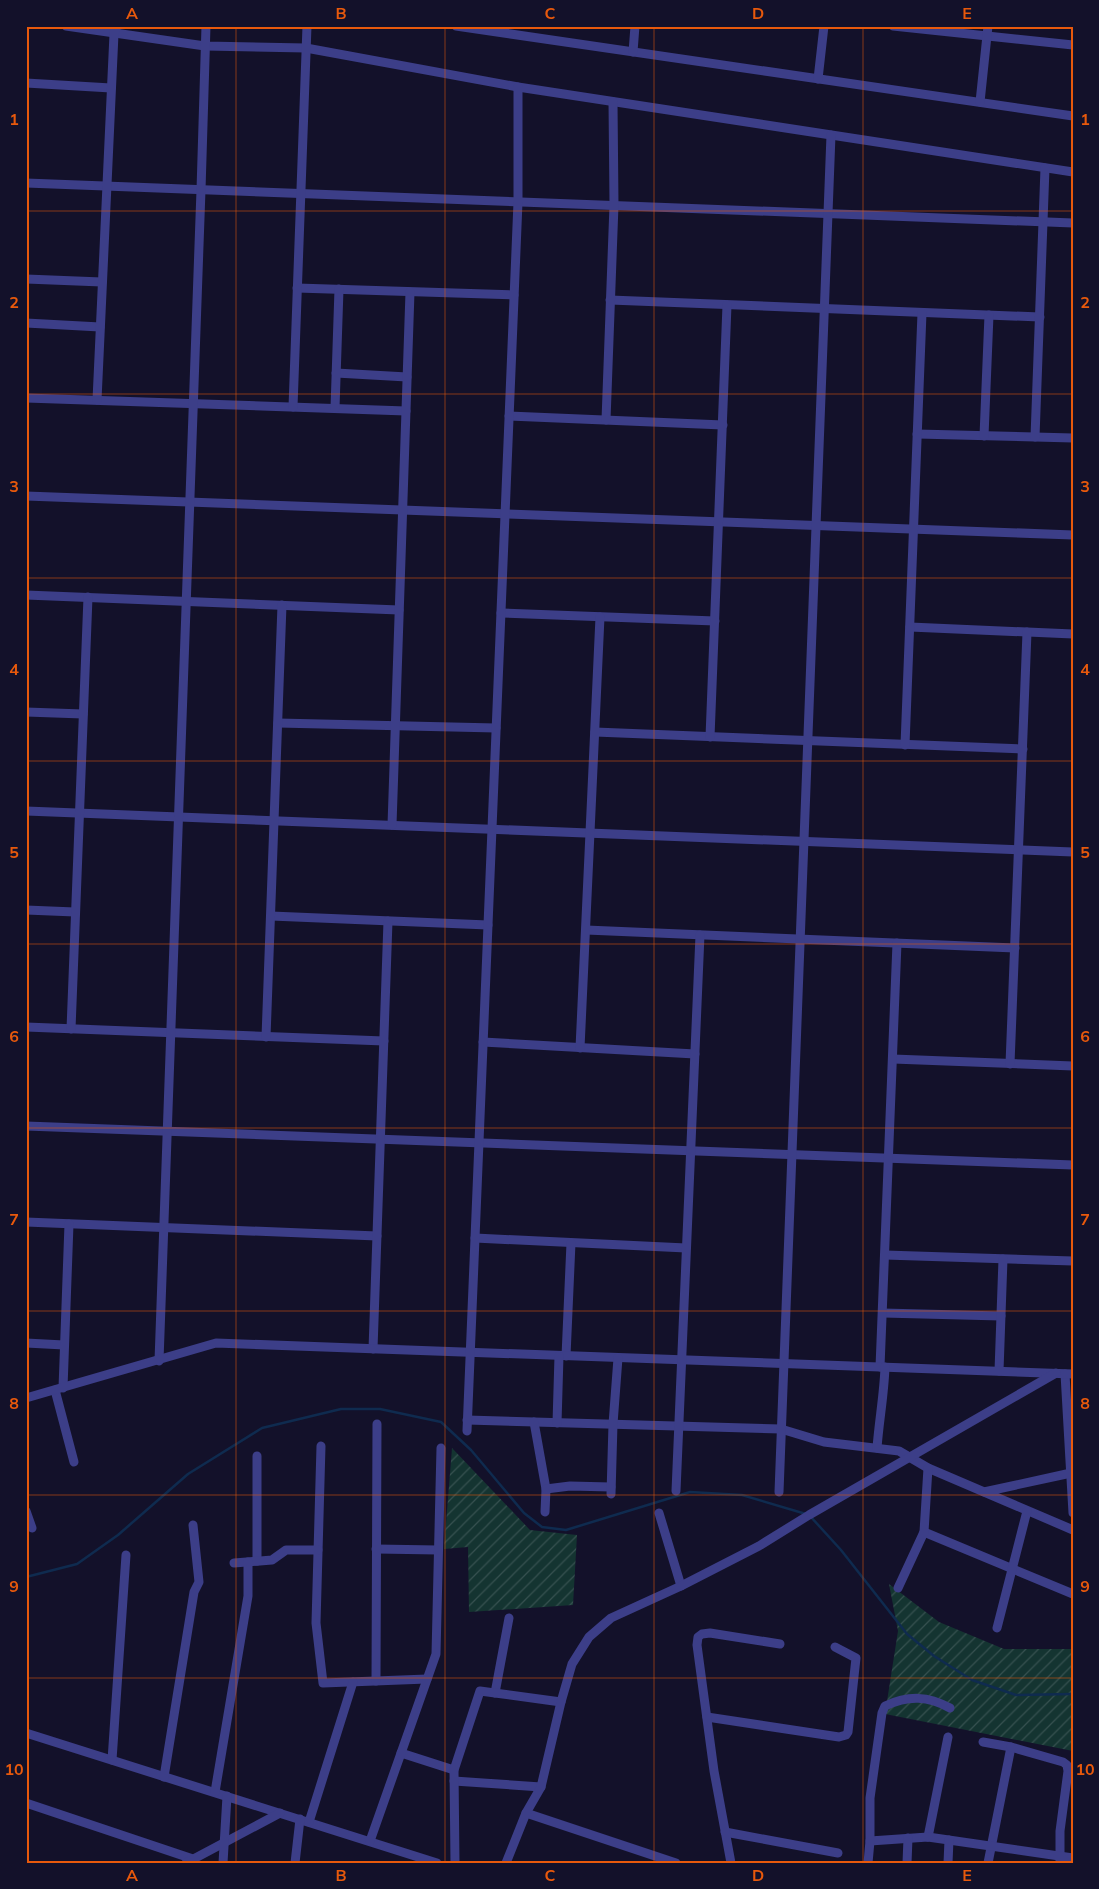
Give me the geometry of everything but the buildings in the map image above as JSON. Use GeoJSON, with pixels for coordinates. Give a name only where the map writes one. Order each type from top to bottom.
{"type":"FeatureCollection","features":[{"type":"Feature","properties":{"kind":"street"},"geometry":{"type":"LineString","coordinates":[[66,26],[115,30],[205,46],[306,48],[518,87],[1073,172]]}},
{"type":"Feature","properties":{"kind":"street"},"geometry":{"type":"LineString","coordinates":[[159,1361],[206,26]]}},
{"type":"Feature","properties":{"kind":"street"},"geometry":{"type":"LineString","coordinates":[[293,407],[307,26]]}},
{"type":"Feature","properties":{"kind":"street"},"geometry":{"type":"LineString","coordinates":[[456,26],[1073,116]]}},
{"type":"Feature","properties":{"kind":"street"},"geometry":{"type":"LineString","coordinates":[[633,52],[635,26]]}},
{"type":"Feature","properties":{"kind":"street"},"geometry":{"type":"LineString","coordinates":[[818,79],[824,26]]}},
{"type":"Feature","properties":{"kind":"street"},"geometry":{"type":"LineString","coordinates":[[893,26],[1073,45]]}},
{"type":"Feature","properties":{"kind":"street"},"geometry":{"type":"LineString","coordinates":[[980,102],[988,26]]}},
{"type":"Feature","properties":{"kind":"street"},"geometry":{"type":"LineString","coordinates":[[97,400],[115,30]]}},
{"type":"Feature","properties":{"kind":"street"},"geometry":{"type":"LineString","coordinates":[[26,83],[111,88]]}},
{"type":"Feature","properties":{"kind":"street"},"geometry":{"type":"LineString","coordinates":[[467,1431],[518,202],[518,87]]}},
{"type":"Feature","properties":{"kind":"street"},"geometry":{"type":"LineString","coordinates":[[606,420],[614,206],[613,102]]}},
{"type":"Feature","properties":{"kind":"street"},"geometry":{"type":"LineString","coordinates":[[779,1492],[831,135]]}},
{"type":"Feature","properties":{"kind":"street"},"geometry":{"type":"LineString","coordinates":[[1035,437],[1045,168]]}},
{"type":"Feature","properties":{"kind":"street"},"geometry":{"type":"LineString","coordinates":[[26,183],[1073,223]]}},
{"type":"Feature","properties":{"kind":"street"},"geometry":{"type":"LineString","coordinates":[[26,279],[102,282]]}},
{"type":"Feature","properties":{"kind":"street"},"geometry":{"type":"LineString","coordinates":[[297,288],[514,295]]}},
{"type":"Feature","properties":{"kind":"street"},"geometry":{"type":"LineString","coordinates":[[335,408],[339,289]]}},
{"type":"Feature","properties":{"kind":"street"},"geometry":{"type":"LineString","coordinates":[[392,825],[410,292]]}},
{"type":"Feature","properties":{"kind":"street"},"geometry":{"type":"LineString","coordinates":[[610,300],[1040,317]]}},
{"type":"Feature","properties":{"kind":"street"},"geometry":{"type":"LineString","coordinates":[[710,737],[727,305]]}},
{"type":"Feature","properties":{"kind":"street"},"geometry":{"type":"LineString","coordinates":[[904,745],[922,313]]}},
{"type":"Feature","properties":{"kind":"street"},"geometry":{"type":"LineString","coordinates":[[984,436],[989,315]]}},
{"type":"Feature","properties":{"kind":"street"},"geometry":{"type":"LineString","coordinates":[[26,323],[100,327]]}},
{"type":"Feature","properties":{"kind":"street"},"geometry":{"type":"LineString","coordinates":[[336,373],[408,377]]}},
{"type":"Feature","properties":{"kind":"street"},"geometry":{"type":"LineString","coordinates":[[26,398],[406,411]]}},
{"type":"Feature","properties":{"kind":"street"},"geometry":{"type":"LineString","coordinates":[[509,416],[723,425]]}},
{"type":"Feature","properties":{"kind":"street"},"geometry":{"type":"LineString","coordinates":[[917,434],[1073,438]]}},
{"type":"Feature","properties":{"kind":"street"},"geometry":{"type":"LineString","coordinates":[[26,496],[1073,535]]}},
{"type":"Feature","properties":{"kind":"street"},"geometry":{"type":"LineString","coordinates":[[26,595],[400,610]]}},
{"type":"Feature","properties":{"kind":"street"},"geometry":{"type":"LineString","coordinates":[[71,1029],[88,598]]}},
{"type":"Feature","properties":{"kind":"street"},"geometry":{"type":"LineString","coordinates":[[266,1037],[282,605]]}},
{"type":"Feature","properties":{"kind":"street"},"geometry":{"type":"LineString","coordinates":[[501,613],[715,622]]}},
{"type":"Feature","properties":{"kind":"street"},"geometry":{"type":"LineString","coordinates":[[580,1048],[600,617]]}},
{"type":"Feature","properties":{"kind":"street"},"geometry":{"type":"LineString","coordinates":[[910,627],[1073,634]]}},
{"type":"Feature","properties":{"kind":"street"},"geometry":{"type":"LineString","coordinates":[[1010,1064],[1027,632]]}},
{"type":"Feature","properties":{"kind":"street"},"geometry":{"type":"LineString","coordinates":[[26,712],[83,714]]}},
{"type":"Feature","properties":{"kind":"street"},"geometry":{"type":"LineString","coordinates":[[278,723],[496,728]]}},
{"type":"Feature","properties":{"kind":"street"},"geometry":{"type":"LineString","coordinates":[[595,732],[1023,750]]}},
{"type":"Feature","properties":{"kind":"street"},"geometry":{"type":"LineString","coordinates":[[26,810],[1073,852]]}},
{"type":"Feature","properties":{"kind":"street"},"geometry":{"type":"LineString","coordinates":[[26,910],[75,912]]}},
{"type":"Feature","properties":{"kind":"street"},"geometry":{"type":"LineString","coordinates":[[271,916],[488,925]]}},
{"type":"Feature","properties":{"kind":"street"},"geometry":{"type":"LineString","coordinates":[[373,1349],[388,921]]}},
{"type":"Feature","properties":{"kind":"street"},"geometry":{"type":"LineString","coordinates":[[586,930],[1015,948]]}},
{"type":"Feature","properties":{"kind":"street"},"geometry":{"type":"LineString","coordinates":[[676,1491],[700,935]]}},
{"type":"Feature","properties":{"kind":"street"},"geometry":{"type":"LineString","coordinates":[[877,1448],[883,1367],[883,1313],[897,943]]}},
{"type":"Feature","properties":{"kind":"street"},"geometry":{"type":"LineString","coordinates":[[26,1027],[384,1041]]}},
{"type":"Feature","properties":{"kind":"street"},"geometry":{"type":"LineString","coordinates":[[483,1042],[695,1054]]}},
{"type":"Feature","properties":{"kind":"street"},"geometry":{"type":"LineString","coordinates":[[893,1059],[1073,1066]]}},
{"type":"Feature","properties":{"kind":"street"},"geometry":{"type":"LineString","coordinates":[[26,1126],[1073,1165]]}},
{"type":"Feature","properties":{"kind":"street"},"geometry":{"type":"LineString","coordinates":[[26,1222],[377,1236]]}},
{"type":"Feature","properties":{"kind":"street"},"geometry":{"type":"LineString","coordinates":[[69,1224],[64,1345],[59,1389],[74,1462]]}},
{"type":"Feature","properties":{"kind":"street"},"geometry":{"type":"LineString","coordinates":[[475,1238],[686,1248]]}},
{"type":"Feature","properties":{"kind":"street"},"geometry":{"type":"LineString","coordinates":[[557,1423],[571,1243]]}},
{"type":"Feature","properties":{"kind":"street"},"geometry":{"type":"LineString","coordinates":[[885,1254],[1073,1261]]}},
{"type":"Feature","properties":{"kind":"street"},"geometry":{"type":"LineString","coordinates":[[999,1371],[1003,1259]]}},
{"type":"Feature","properties":{"kind":"street"},"geometry":{"type":"LineString","coordinates":[[883,1313],[1001,1316]]}},
{"type":"Feature","properties":{"kind":"street"},"geometry":{"type":"LineString","coordinates":[[26,1343],[64,1345]]}},
{"type":"Feature","properties":{"kind":"street"},"geometry":{"type":"LineString","coordinates":[[26,1398],[216,1343],[1065,1374]]}},
{"type":"Feature","properties":{"kind":"street"},"geometry":{"type":"LineString","coordinates":[[546,1489],[570,1486],[611,1490],[618,1358]]}},
{"type":"Feature","properties":{"kind":"street"},"geometry":{"type":"LineString","coordinates":[[506,1863],[526,1813],[541,1787],[572,1664],[589,1637],[611,1618],[681,1586],[759,1546],[910,1456],[1065,1374]]}},
{"type":"Feature","properties":{"kind":"street"},"geometry":{"type":"LineString","coordinates":[[1065,1374],[1073,1513]]}},
{"type":"Feature","properties":{"kind":"street"},"geometry":{"type":"LineString","coordinates":[[467,1420],[781,1429],[824,1442],[899,1451],[928,1468],[1073,1530]]}},
{"type":"Feature","properties":{"kind":"street"},"geometry":{"type":"LineString","coordinates":[[534,1422],[546,1489],[545,1512]]}},
{"type":"Feature","properties":{"kind":"street"},"geometry":{"type":"LineString","coordinates":[[376,1424],[376,1681]]}},
{"type":"Feature","properties":{"kind":"street"},"geometry":{"type":"LineString","coordinates":[[321,1446],[316,1623],[323,1683],[427,1679]]}},
{"type":"Feature","properties":{"kind":"street"},"geometry":{"type":"LineString","coordinates":[[370,1841],[436,1654],[441,1448]]}},
{"type":"Feature","properties":{"kind":"street"},"geometry":{"type":"LineString","coordinates":[[215,1792],[253,1562],[257,1456]]}},
{"type":"Feature","properties":{"kind":"street"},"geometry":{"type":"LineString","coordinates":[[898,1588],[924,1532],[928,1468]]}},
{"type":"Feature","properties":{"kind":"street"},"geometry":{"type":"LineString","coordinates":[[984,1492],[1071,1473]]}},
{"type":"Feature","properties":{"kind":"street"},"geometry":{"type":"LineString","coordinates":[[997,1628],[1027,1511]]}},
{"type":"Feature","properties":{"kind":"street"},"geometry":{"type":"LineString","coordinates":[[26,1512],[32,1528]]}},
{"type":"Feature","properties":{"kind":"street"},"geometry":{"type":"LineString","coordinates":[[659,1513],[681,1586]]}},
{"type":"Feature","properties":{"kind":"street"},"geometry":{"type":"LineString","coordinates":[[164,1776],[194,1592],[199,1582],[193,1525]]}},
{"type":"Feature","properties":{"kind":"street"},"geometry":{"type":"LineString","coordinates":[[924,1532],[1073,1594]]}},
{"type":"Feature","properties":{"kind":"street"},"geometry":{"type":"LineString","coordinates":[[376,1549],[438,1550]]}},
{"type":"Feature","properties":{"kind":"street"},"geometry":{"type":"LineString","coordinates":[[234,1563],[272,1560],[286,1550],[318,1550]]}},
{"type":"Feature","properties":{"kind":"street"},"geometry":{"type":"LineString","coordinates":[[112,1760],[126,1555]]}},
{"type":"Feature","properties":{"kind":"street"},"geometry":{"type":"LineString","coordinates":[[495,1693],[509,1618]]}},
{"type":"Feature","properties":{"kind":"street"},"geometry":{"type":"LineString","coordinates":[[731,1863],[707,1717],[697,1645],[698,1637],[702,1634],[710,1633],[780,1644]]}},
{"type":"Feature","properties":{"kind":"street"},"geometry":{"type":"LineString","coordinates":[[707,1717],[839,1737],[846,1735],[848,1732],[856,1658],[835,1647]]}},
{"type":"Feature","properties":{"kind":"street"},"geometry":{"type":"LineString","coordinates":[[310,1822],[353,1682]]}},
{"type":"Feature","properties":{"kind":"street"},"geometry":{"type":"LineString","coordinates":[[454,1863],[454,1770],[480,1691],[561,1702]]}},
{"type":"Feature","properties":{"kind":"street"},"geometry":{"type":"LineString","coordinates":[[868,1863],[870,1798],[882,1713],[886,1706],[905,1698],[922,1698],[939,1702],[950,1708]]}},
{"type":"Feature","properties":{"kind":"street"},"geometry":{"type":"LineString","coordinates":[[26,1733],[370,1841],[409,1858],[437,1863]]}},
{"type":"Feature","properties":{"kind":"street"},"geometry":{"type":"LineString","coordinates":[[928,1838],[948,1737]]}},
{"type":"Feature","properties":{"kind":"street"},"geometry":{"type":"LineString","coordinates":[[983,1742],[1010,1747],[1067,1764],[1068,1770],[1060,1831],[1060,1860]]}},
{"type":"Feature","properties":{"kind":"street"},"geometry":{"type":"LineString","coordinates":[[988,1863],[1010,1747]]}},
{"type":"Feature","properties":{"kind":"street"},"geometry":{"type":"LineString","coordinates":[[401,1754],[454,1770]]}},
{"type":"Feature","properties":{"kind":"street"},"geometry":{"type":"LineString","coordinates":[[454,1781],[541,1787]]}},
{"type":"Feature","properties":{"kind":"street"},"geometry":{"type":"LineString","coordinates":[[223,1863],[227,1796]]}},
{"type":"Feature","properties":{"kind":"street"},"geometry":{"type":"LineString","coordinates":[[26,1803],[189,1861],[280,1813]]}},
{"type":"Feature","properties":{"kind":"street"},"geometry":{"type":"LineString","coordinates":[[526,1813],[676,1863]]}},
{"type":"Feature","properties":{"kind":"street"},"geometry":{"type":"LineString","coordinates":[[294,1863],[300,1819]]}},
{"type":"Feature","properties":{"kind":"street"},"geometry":{"type":"LineString","coordinates":[[725,1832],[838,1853]]}},
{"type":"Feature","properties":{"kind":"street"},"geometry":{"type":"LineString","coordinates":[[907,1863],[908,1838]]}},
{"type":"Feature","properties":{"kind":"street"},"geometry":{"type":"LineString","coordinates":[[870,1841],[928,1838],[991,1846],[1060,1860],[1073,1858]]}},
{"type":"Feature","properties":{"kind":"street"},"geometry":{"type":"LineString","coordinates":[[948,1863],[949,1840]]}},
{"type":"Feature","properties":{"kind":"green space"},"geometry":{"type":"Polygon","coordinates":[[[452,1448],[530,1530],[577,1535],[573,1605],[469,1612],[468,1547],[444,1549],[452,1448]]]}},
{"type":"Feature","properties":{"kind":"green space"},"geometry":{"type":"Polygon","coordinates":[[[889,1584],[939,1622],[1004,1649],[1073,1649],[1073,1751],[885,1714],[898,1631],[889,1584]]]}},
{"type":"Feature","properties":{"kind":"waterway"},"geometry":{"type":"LineString","coordinates":[[26,1577],[77,1564],[118,1535],[188,1474],[262,1428],[341,1409],[380,1409],[441,1422],[471,1450],[524,1513],[542,1527],[566,1530],[690,1492],[742,1495],[806,1514]]}},
{"type":"Feature","properties":{"kind":"waterway"},"geometry":{"type":"LineString","coordinates":[[810,1516],[841,1550],[907,1634],[934,1656],[972,1680],[1016,1695],[1073,1694]]}}]}
